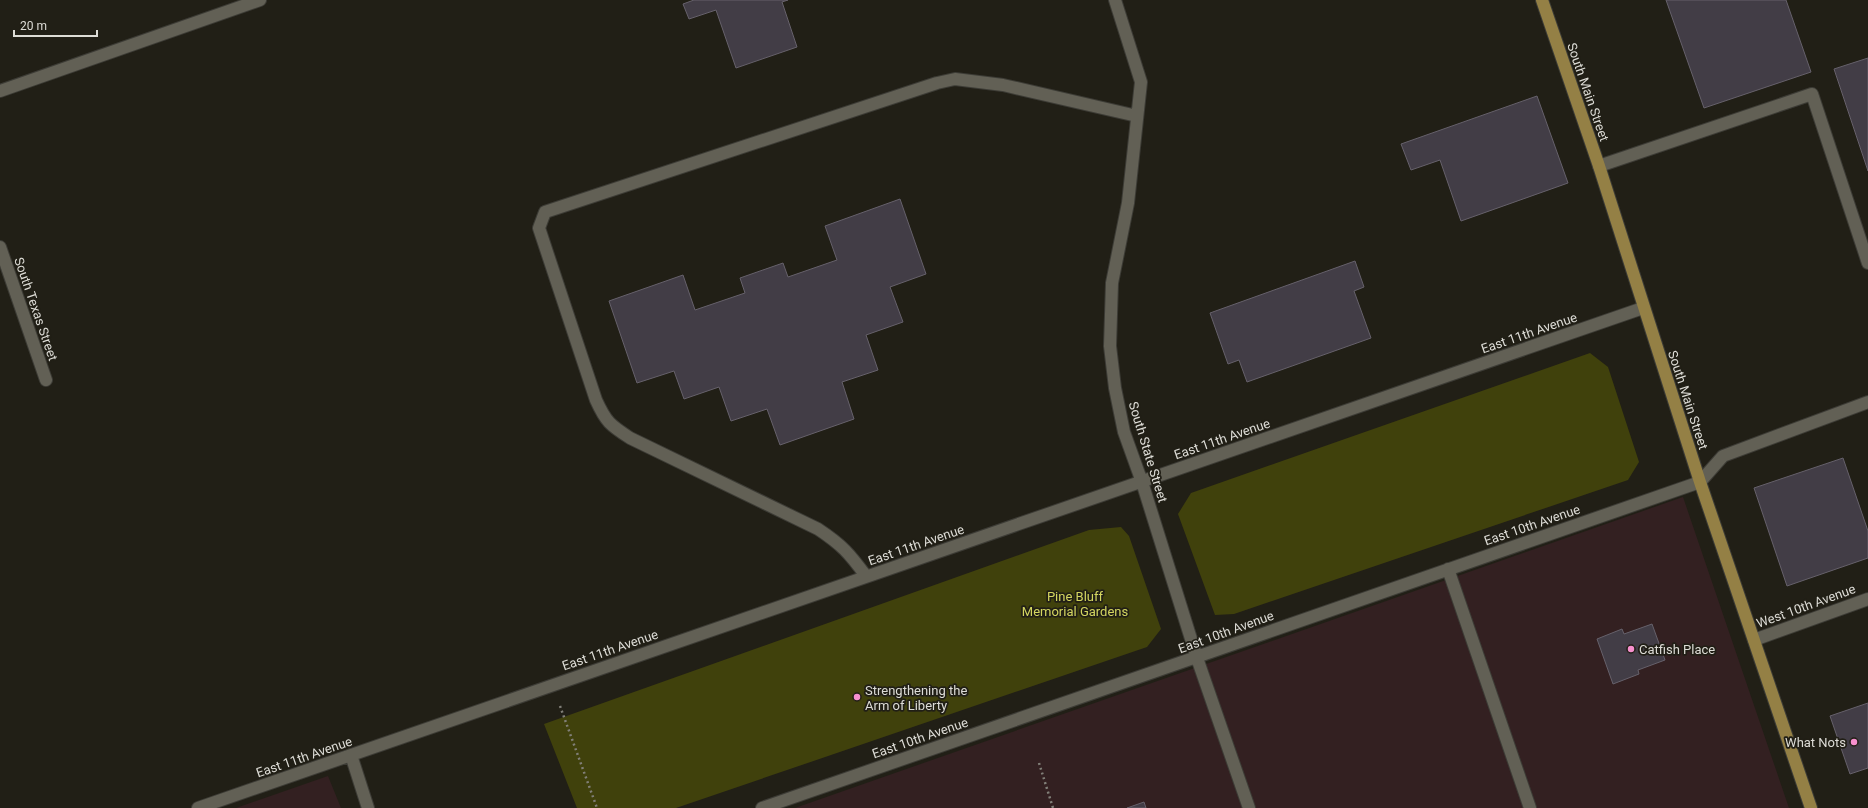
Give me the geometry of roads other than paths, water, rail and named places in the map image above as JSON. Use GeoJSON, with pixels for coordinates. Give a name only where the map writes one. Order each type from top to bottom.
{"type":"FeatureCollection","features":[{"type":"Feature","properties":{"kind":"main road","name":"South Main Street"},"geometry":{"type":"LineString","coordinates":[[1542,0],[1599,166],[1643,308],[1700,482],[1811,808]]}},
{"type":"Feature","properties":{"kind":"street"},"geometry":{"type":"LineString","coordinates":[[0,91],[260,0]]}},
{"type":"Feature","properties":{"kind":"street","name":"South State Street"},"geometry":{"type":"LineString","coordinates":[[1115,0],[1141,82],[1128,203],[1112,284],[1110,346],[1115,388],[1124,432],[1142,482],[1197,658],[1249,808]]}},
{"type":"Feature","properties":{"kind":"street"},"geometry":{"type":"LineString","coordinates":[[866,576],[850,553],[838,542],[818,529],[630,438],[612,426],[604,418],[596,400],[539,228],[545,212],[937,83],[956,80],[1003,84],[1137,116]]}},
{"type":"Feature","properties":{"kind":"street"},"geometry":{"type":"LineString","coordinates":[[1599,166],[1812,94],[1868,263]]}},
{"type":"Feature","properties":{"kind":"street","name":"South Texas Street"},"geometry":{"type":"LineString","coordinates":[[0,248],[46,380]]}},
{"type":"Feature","properties":{"kind":"street","name":"East 11th Avenue"},"geometry":{"type":"LineString","coordinates":[[198,808],[1643,308]]}},
{"type":"Feature","properties":{"kind":"street"},"geometry":{"type":"LineString","coordinates":[[1700,482],[1723,456],[1868,402]]}},
{"type":"Feature","properties":{"kind":"street","name":"East 10th Avenue"},"geometry":{"type":"LineString","coordinates":[[762,808],[1700,482]]}},
{"type":"Feature","properties":{"kind":"street"},"geometry":{"type":"LineString","coordinates":[[1448,569],[1530,808]]}},
{"type":"Feature","properties":{"kind":"street","name":"West 10th Avenue"},"geometry":{"type":"LineString","coordinates":[[1754,640],[1868,599]]}},
{"type":"Feature","properties":{"kind":"street"},"geometry":{"type":"LineString","coordinates":[[351,755],[368,808]]}},
{"type":"Feature","properties":{"kind":"place","name":"Catfish Place"},"geometry":{"type":"Point","coordinates":[1631,649]}},
{"type":"Feature","properties":{"kind":"place","name":"Strengthening the Arm of Liberty"},"geometry":{"type":"Point","coordinates":[857,697]}},
{"type":"Feature","properties":{"kind":"place","name":"What Nots"},"geometry":{"type":"Point","coordinates":[1854,742]}},
{"type":"Feature","properties":{"kind":"park label","name":"Pine Bluff Memorial Gardens"},"geometry":{"type":"Point","coordinates":[1075,604]}}]}
